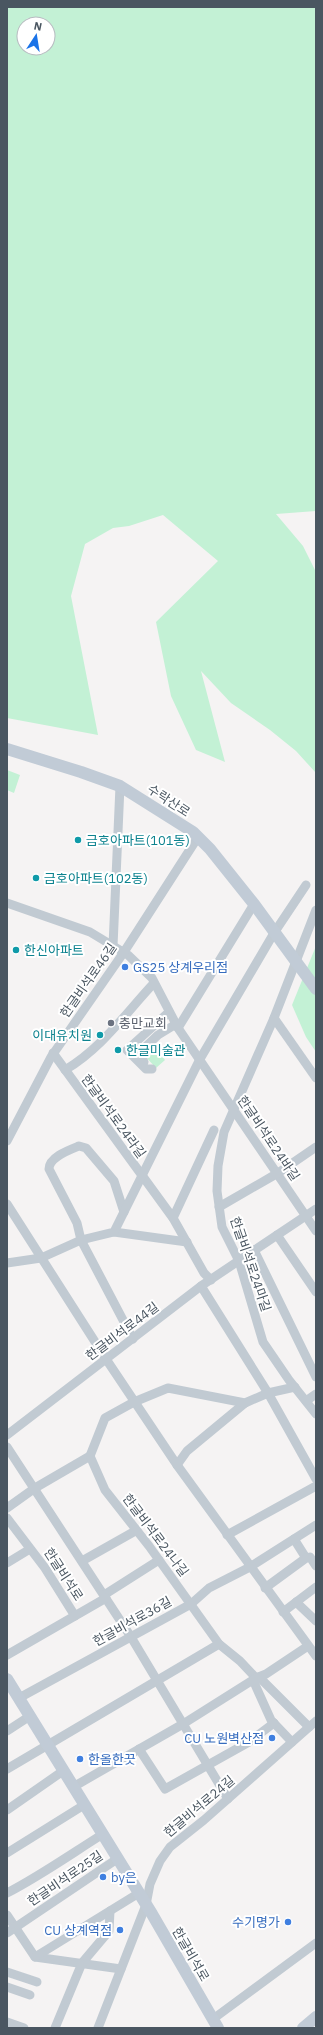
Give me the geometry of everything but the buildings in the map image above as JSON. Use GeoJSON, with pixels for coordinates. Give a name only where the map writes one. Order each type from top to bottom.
{"type":"FeatureCollection","features":[{"type":"Feature","properties":{"kind":"main road","name":"수락산로"},"geometry":{"type":"LineString","coordinates":[[7,749],[120,786],[193,832],[210,849],[254,904],[316,989]]}},
{"type":"Feature","properties":{"kind":"main road","name":"한글비석로"},"geometry":{"type":"LineString","coordinates":[[7,1679],[146,1905],[215,2023]]}},
{"type":"Feature","properties":{"kind":"main road"},"geometry":{"type":"LineString","coordinates":[[303,2028],[316,2017]]}},
{"type":"Feature","properties":{"kind":"street"},"geometry":{"type":"LineString","coordinates":[[113,946],[120,786]]}},
{"type":"Feature","properties":{"kind":"street","name":"한글비석로46길"},"geometry":{"type":"LineString","coordinates":[[7,1141],[54,1053],[124,952],[198,837]]}},
{"type":"Feature","properties":{"kind":"street"},"geometry":{"type":"LineString","coordinates":[[200,1059],[274,933],[306,885]]}},
{"type":"Feature","properties":{"kind":"street","name":"한글비석로24바길"},"geometry":{"type":"LineString","coordinates":[[7,903],[90,932],[124,952],[154,983],[177,1026],[316,1231]]}},
{"type":"Feature","properties":{"kind":"street"},"geometry":{"type":"LineString","coordinates":[[169,1012],[127,1050],[146,1069],[152,1069],[141,1060],[139,1053],[158,1035],[177,1026],[254,904]]}},
{"type":"Feature","properties":{"kind":"street","name":"한글비석로24마길"},"geometry":{"type":"LineString","coordinates":[[316,910],[274,1018],[233,1108],[224,1132],[218,1166],[217,1190],[222,1228],[239,1261],[263,1342],[295,1388],[316,1414]]}},
{"type":"Feature","properties":{"kind":"street","name":"한글비석로24라길"},"geometry":{"type":"LineString","coordinates":[[65,1070],[94,1050],[117,1027],[154,983]]}},
{"type":"Feature","properties":{"kind":"street"},"geometry":{"type":"LineString","coordinates":[[274,1018],[316,1078]]}},
{"type":"Feature","properties":{"kind":"street","name":"한글비석로24라길"},"geometry":{"type":"LineString","coordinates":[[54,1053],[172,1218],[204,1273],[211,1280]]}},
{"type":"Feature","properties":{"kind":"street","name":"한글비석로24라길"},"geometry":{"type":"LineString","coordinates":[[142,1178],[200,1059]]}},
{"type":"Feature","properties":{"kind":"street"},"geometry":{"type":"LineString","coordinates":[[172,1218],[214,1130]]}},
{"type":"Feature","properties":{"kind":"street"},"geometry":{"type":"LineString","coordinates":[[124,1212],[117,1190],[108,1174],[86,1148],[79,1146],[54,1159],[50,1163],[49,1169],[77,1223],[80,1240],[133,1339]]}},
{"type":"Feature","properties":{"kind":"street"},"geometry":{"type":"LineString","coordinates":[[219,1207],[278,1173],[316,1147]]}},
{"type":"Feature","properties":{"kind":"street"},"geometry":{"type":"LineString","coordinates":[[114,1232],[142,1178]]}},
{"type":"Feature","properties":{"kind":"street"},"geometry":{"type":"LineString","coordinates":[[7,1204],[134,1402],[227,1535],[316,1656]]}},
{"type":"Feature","properties":{"kind":"street","name":"한글비석로44길"},"geometry":{"type":"LineString","coordinates":[[7,1435],[201,1286],[316,1209]]}},
{"type":"Feature","properties":{"kind":"street"},"geometry":{"type":"LineString","coordinates":[[7,1263],[41,1258],[80,1240],[114,1232],[187,1242]]}},
{"type":"Feature","properties":{"kind":"street"},"geometry":{"type":"LineString","coordinates":[[277,1235],[316,1292]]}},
{"type":"Feature","properties":{"kind":"street"},"geometry":{"type":"LineString","coordinates":[[254,1250],[316,1377]]}},
{"type":"Feature","properties":{"kind":"street"},"geometry":{"type":"LineString","coordinates":[[201,1286],[268,1393],[316,1479]]}},
{"type":"Feature","properties":{"kind":"street"},"geometry":{"type":"LineString","coordinates":[[7,1508],[35,1488],[90,1456],[105,1418],[134,1402],[168,1388],[246,1403]]}},
{"type":"Feature","properties":{"kind":"street"},"geometry":{"type":"LineString","coordinates":[[178,1465],[187,1451],[246,1403],[268,1393],[295,1388]]}},
{"type":"Feature","properties":{"kind":"street"},"geometry":{"type":"LineString","coordinates":[[306,1401],[316,1394]]}},
{"type":"Feature","properties":{"kind":"street"},"geometry":{"type":"LineString","coordinates":[[7,1447],[131,1637],[228,1798]]}},
{"type":"Feature","properties":{"kind":"street","name":"한글비석로24나길"},"geometry":{"type":"LineString","coordinates":[[90,1456],[105,1490],[137,1530],[218,1644],[240,1661],[256,1679],[312,1724]]}},
{"type":"Feature","properties":{"kind":"street"},"geometry":{"type":"LineString","coordinates":[[227,1535],[316,1486]]}},
{"type":"Feature","properties":{"kind":"street","name":"한글비석로"},"geometry":{"type":"LineString","coordinates":[[7,1518],[45,1568],[75,1616]]}},
{"type":"Feature","properties":{"kind":"street","name":"한글비석로36길"},"geometry":{"type":"LineString","coordinates":[[19,1698],[191,1604],[209,1588],[250,1567],[316,1525]]}},
{"type":"Feature","properties":{"kind":"street"},"geometry":{"type":"LineString","coordinates":[[82,1561],[137,1530]]}},
{"type":"Feature","properties":{"kind":"street"},"geometry":{"type":"LineString","coordinates":[[294,1539],[306,1558]]}},
{"type":"Feature","properties":{"kind":"street","name":"한글비석로"},"geometry":{"type":"LineString","coordinates":[[7,1564],[30,1549]]}},
{"type":"Feature","properties":{"kind":"street"},"geometry":{"type":"LineString","coordinates":[[265,1588],[306,1558],[310,1557],[316,1566]]}},
{"type":"Feature","properties":{"kind":"street","name":"한글비석로"},"geometry":{"type":"LineString","coordinates":[[7,1655],[75,1616],[159,1560]]}},
{"type":"Feature","properties":{"kind":"street"},"geometry":{"type":"LineString","coordinates":[[283,1612],[316,1587]]}},
{"type":"Feature","properties":{"kind":"street"},"geometry":{"type":"LineString","coordinates":[[296,1602],[316,1621]]}},
{"type":"Feature","properties":{"kind":"street"},"geometry":{"type":"LineString","coordinates":[[7,1769],[47,1744],[158,1682],[218,1644]]}},
{"type":"Feature","properties":{"kind":"street"},"geometry":{"type":"LineString","coordinates":[[73,1787],[184,1724],[308,1646]]}},
{"type":"Feature","properties":{"kind":"street"},"geometry":{"type":"LineString","coordinates":[[256,1679],[271,1720],[292,1742]]}},
{"type":"Feature","properties":{"kind":"street"},"geometry":{"type":"LineString","coordinates":[[7,1731],[30,1716]]}},
{"type":"Feature","properties":{"kind":"street"},"geometry":{"type":"LineString","coordinates":[[139,1749],[165,1789],[209,1766],[249,1742],[274,1723]]}},
{"type":"Feature","properties":{"kind":"street","name":"한글비석로24길"},"geometry":{"type":"LineString","coordinates":[[98,2028],[146,1905],[150,1884],[160,1861],[170,1847],[312,1724]]}},
{"type":"Feature","properties":{"kind":"street"},"geometry":{"type":"LineString","coordinates":[[7,1810],[63,1771]]}},
{"type":"Feature","properties":{"kind":"street"},"geometry":{"type":"LineString","coordinates":[[7,1853],[84,1805]]}},
{"type":"Feature","properties":{"kind":"street"},"geometry":{"type":"LineString","coordinates":[[7,1893],[35,1879],[45,1870],[102,1834]]}},
{"type":"Feature","properties":{"kind":"street","name":"한글비석로25길"},"geometry":{"type":"LineString","coordinates":[[7,1933],[117,1859]]}},
{"type":"Feature","properties":{"kind":"street"},"geometry":{"type":"LineString","coordinates":[[35,1957],[139,1894]]}},
{"type":"Feature","properties":{"kind":"street"},"geometry":{"type":"LineString","coordinates":[[55,2028],[82,1963],[109,1931],[110,1911]]}},
{"type":"Feature","properties":{"kind":"street"},"geometry":{"type":"LineString","coordinates":[[7,1915],[35,1957],[121,1969]]}},
{"type":"Feature","properties":{"kind":"street"},"geometry":{"type":"LineString","coordinates":[[215,2023],[316,1943]]}},
{"type":"Feature","properties":{"kind":"street"},"geometry":{"type":"LineString","coordinates":[[7,1972],[37,1982]]}},
{"type":"Feature","properties":{"kind":"street"},"geometry":{"type":"LineString","coordinates":[[7,1987],[30,1995]]}},
{"type":"Feature","properties":{"kind":"street"},"geometry":{"type":"LineString","coordinates":[[7,2022],[24,2028]]}},
{"type":"Feature","properties":{"kind":"green space"},"geometry":{"type":"Polygon","coordinates":[[[7,7],[316,7],[316,511],[276,514],[303,546],[316,572],[316,773],[296,751],[270,730],[231,703],[201,671],[225,762],[196,750],[171,696],[156,622],[218,561],[163,515],[129,526],[113,528],[85,544],[71,596],[98,735],[7,718],[7,7]]]}},
{"type":"Feature","properties":{"kind":"green space"},"geometry":{"type":"Polygon","coordinates":[[[7,770],[20,775],[14,793],[7,790],[7,770]]]}},
{"type":"Feature","properties":{"kind":"green space"},"geometry":{"type":"Polygon","coordinates":[[[316,946],[316,1052],[306,1037],[292,1005],[316,946]]]}},
{"type":"Feature","properties":{"kind":"green space"},"geometry":{"type":"Polygon","coordinates":[[[152,1047],[159,1052],[165,1060],[156,1068],[144,1055],[152,1047]]]}},
{"type":"Feature","properties":{"kind":"place","name":"금호아파트(101동)"},"geometry":{"type":"Point","coordinates":[78,840]}},
{"type":"Feature","properties":{"kind":"place","name":"금호아파트(102동)"},"geometry":{"type":"Point","coordinates":[36,878]}},
{"type":"Feature","properties":{"kind":"place","name":"한신아파트"},"geometry":{"type":"Point","coordinates":[16,950]}},
{"type":"Feature","properties":{"kind":"place","name":"GS25 상계우리점"},"geometry":{"type":"Point","coordinates":[125,967]}},
{"type":"Feature","properties":{"kind":"place","name":"충만교회"},"geometry":{"type":"Point","coordinates":[111,1023]}},
{"type":"Feature","properties":{"kind":"place","name":"이대유치원"},"geometry":{"type":"Point","coordinates":[100,1035]}},
{"type":"Feature","properties":{"kind":"place","name":"한글미술관"},"geometry":{"type":"Point","coordinates":[118,1050]}},
{"type":"Feature","properties":{"kind":"place","name":"CU 노원벽산점"},"geometry":{"type":"Point","coordinates":[272,1738]}},
{"type":"Feature","properties":{"kind":"place","name":"한올한끗"},"geometry":{"type":"Point","coordinates":[80,1759]}},
{"type":"Feature","properties":{"kind":"place","name":"by은"},"geometry":{"type":"Point","coordinates":[103,1877]}},
{"type":"Feature","properties":{"kind":"place","name":"수기명가"},"geometry":{"type":"Point","coordinates":[288,1922]}},
{"type":"Feature","properties":{"kind":"place","name":"CU 상계역점"},"geometry":{"type":"Point","coordinates":[120,1930]}}]}
